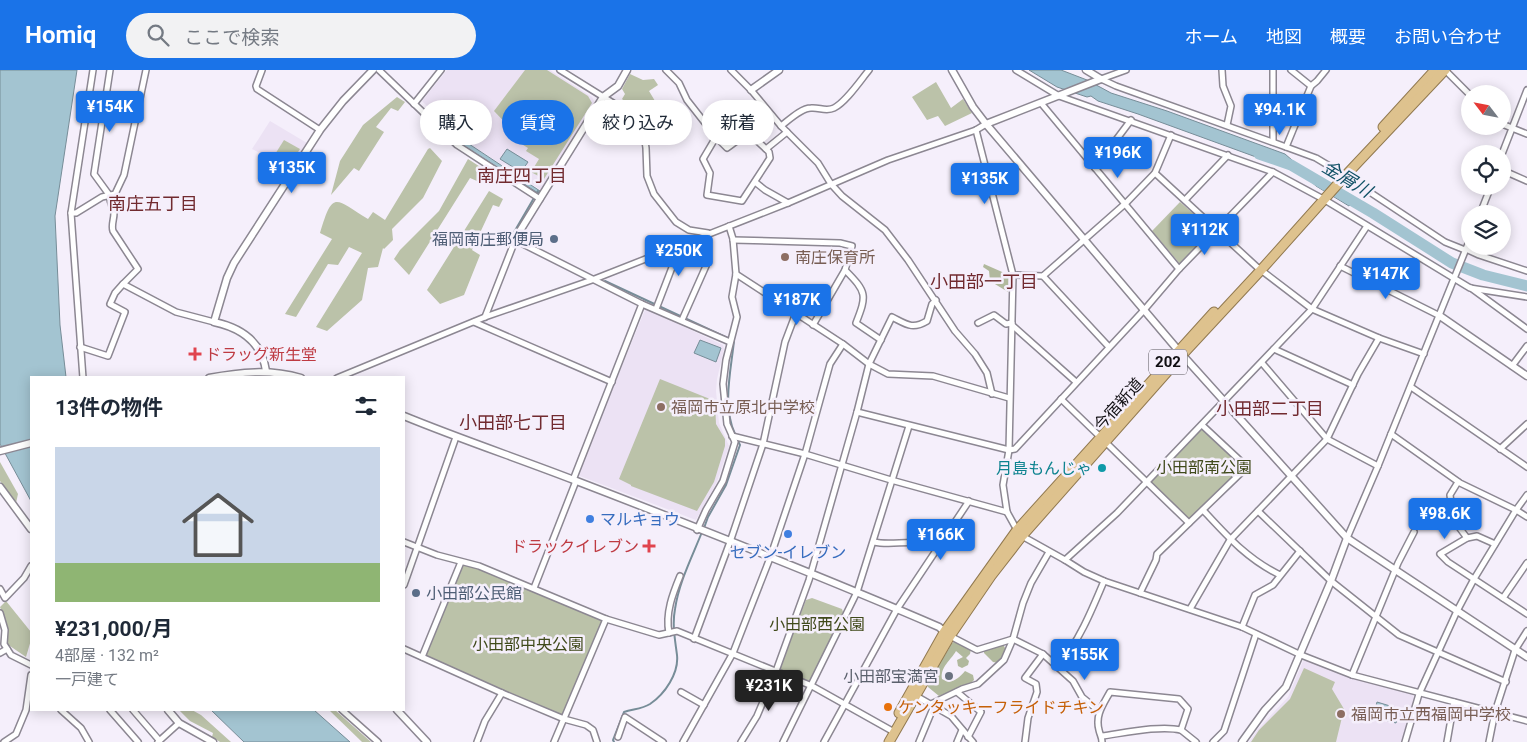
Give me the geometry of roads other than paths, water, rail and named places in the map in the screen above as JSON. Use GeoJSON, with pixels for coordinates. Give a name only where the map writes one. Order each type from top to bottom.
{"type":"FeatureCollection","features":[{"type":"Feature","properties":{"kind":"highway","name":"今宿新道"},"geometry":{"type":"LineString","coordinates":[[889,742],[892,730],[947,634],[991,576],[1019,533],[1180,352],[1343,175],[1435,70]]}},
{"type":"Feature","properties":{"kind":"highway","name":"今宿新道"},"geometry":{"type":"LineString","coordinates":[[1343,175],[1445,70]]}},
{"type":"Feature","properties":{"kind":"highway","name":"今宿新道"},"geometry":{"type":"LineString","coordinates":[[882,742],[916,696],[947,634]]}},
{"type":"Feature","properties":{"kind":"street"},"geometry":{"type":"LineString","coordinates":[[83,376],[71,213],[93,70]]}},
{"type":"Feature","properties":{"kind":"street"},"geometry":{"type":"LineString","coordinates":[[80,347],[108,356],[125,312],[110,304],[123,284],[138,269],[113,231],[111,226],[114,214],[109,199],[110,196],[94,174],[110,70]]}},
{"type":"Feature","properties":{"kind":"street"},"geometry":{"type":"LineString","coordinates":[[71,213],[76,213],[102,197],[115,194],[124,175],[146,70]]}},
{"type":"Feature","properties":{"kind":"street"},"geometry":{"type":"LineString","coordinates":[[262,70],[256,86],[320,130]]}},
{"type":"Feature","properties":{"kind":"street"},"geometry":{"type":"LineString","coordinates":[[214,322],[226,278],[234,263],[320,130],[373,70]]}},
{"type":"Feature","properties":{"kind":"street"},"geometry":{"type":"LineString","coordinates":[[379,70],[457,145],[540,199]]}},
{"type":"Feature","properties":{"kind":"street"},"geometry":{"type":"LineString","coordinates":[[414,104],[441,70]]}},
{"type":"Feature","properties":{"kind":"street"},"geometry":{"type":"LineString","coordinates":[[560,70],[642,122],[646,148],[647,176],[654,194],[676,222],[689,230],[708,234]]}},
{"type":"Feature","properties":{"kind":"street"},"geometry":{"type":"LineString","coordinates":[[485,317],[517,237],[603,97],[618,86],[627,70]]}},
{"type":"Feature","properties":{"kind":"street"},"geometry":{"type":"LineString","coordinates":[[666,70],[678,83],[687,100],[702,120]]}},
{"type":"Feature","properties":{"kind":"street"},"geometry":{"type":"LineString","coordinates":[[730,70],[751,90],[781,126],[818,163],[831,184],[842,196],[885,230],[936,300],[955,331],[975,354],[987,373],[992,394]]}},
{"type":"Feature","properties":{"kind":"street"},"geometry":{"type":"LineString","coordinates":[[751,90],[780,70]]}},
{"type":"Feature","properties":{"kind":"street"},"geometry":{"type":"LineString","coordinates":[[781,126],[805,108],[832,109],[838,105],[869,70]]}},
{"type":"Feature","properties":{"kind":"street"},"geometry":{"type":"LineString","coordinates":[[952,70],[973,108],[986,124],[1180,352],[1347,538],[1527,657]]}},
{"type":"Feature","properties":{"kind":"street"},"geometry":{"type":"LineString","coordinates":[[1016,70],[1059,96],[1273,172],[1322,198],[1470,288],[1527,329]]}},
{"type":"Feature","properties":{"kind":"street"},"geometry":{"type":"LineString","coordinates":[[1086,70],[1116,86],[1316,158],[1445,242],[1461,248]]}},
{"type":"Feature","properties":{"kind":"street"},"geometry":{"type":"LineString","coordinates":[[342,376],[485,317],[592,280],[788,203],[888,160],[976,130],[986,124],[1126,70]]}},
{"type":"Feature","properties":{"kind":"street"},"geometry":{"type":"LineString","coordinates":[[1222,70],[1223,86],[1231,106],[1227,126]]}},
{"type":"Feature","properties":{"kind":"street"},"geometry":{"type":"LineString","coordinates":[[1273,70],[1273,142]]}},
{"type":"Feature","properties":{"kind":"street"},"geometry":{"type":"LineString","coordinates":[[1292,70],[1311,86]]}},
{"type":"Feature","properties":{"kind":"street"},"geometry":{"type":"LineString","coordinates":[[1286,147],[1311,86],[1326,70]]}},
{"type":"Feature","properties":{"kind":"street"},"geometry":{"type":"LineString","coordinates":[[1445,70],[1461,86]]}},
{"type":"Feature","properties":{"kind":"street"},"geometry":{"type":"LineString","coordinates":[[1505,145],[1527,90]]}},
{"type":"Feature","properties":{"kind":"street"},"geometry":{"type":"LineString","coordinates":[[1041,103],[1179,269]]}},
{"type":"Feature","properties":{"kind":"street"},"geometry":{"type":"LineString","coordinates":[[1095,168],[1131,120]]}},
{"type":"Feature","properties":{"kind":"street"},"geometry":{"type":"LineString","coordinates":[[1512,127],[1527,134]]}},
{"type":"Feature","properties":{"kind":"street"},"geometry":{"type":"LineString","coordinates":[[976,130],[1013,275],[1009,450],[1003,485],[1007,512],[1019,533],[1084,572],[1104,581],[1242,627],[1301,655],[1352,675],[1527,721]]}},
{"type":"Feature","properties":{"kind":"street"},"geometry":{"type":"LineString","coordinates":[[766,149],[787,132]]}},
{"type":"Feature","properties":{"kind":"street"},"geometry":{"type":"LineString","coordinates":[[1013,275],[1043,276],[1126,203],[1155,173],[1172,135]]}},
{"type":"Feature","properties":{"kind":"street"},"geometry":{"type":"LineString","coordinates":[[712,145],[703,159],[710,173],[707,195],[742,201],[770,158],[769,152],[762,145]]}},
{"type":"Feature","properties":{"kind":"street"},"geometry":{"type":"LineString","coordinates":[[1185,200],[1228,155]]}},
{"type":"Feature","properties":{"kind":"street"},"geometry":{"type":"LineString","coordinates":[[857,412],[1009,450],[1015,449],[1145,309],[1179,269],[1273,172]]}},
{"type":"Feature","properties":{"kind":"street"},"geometry":{"type":"LineString","coordinates":[[1155,173],[1259,268],[1312,309],[1379,338],[1424,354]]}},
{"type":"Feature","properties":{"kind":"street"},"geometry":{"type":"LineString","coordinates":[[1511,174],[1527,182]]}},
{"type":"Feature","properties":{"kind":"street"},"geometry":{"type":"LineString","coordinates":[[755,182],[788,203]]}},
{"type":"Feature","properties":{"kind":"street"},"geometry":{"type":"LineString","coordinates":[[701,531],[706,510],[723,481],[735,442],[727,424],[723,384],[737,317],[732,296],[736,274],[734,240],[729,226]]}},
{"type":"Feature","properties":{"kind":"street"},"geometry":{"type":"LineString","coordinates":[[1065,560],[1118,513],[1312,309],[1367,226]]}},
{"type":"Feature","properties":{"kind":"street"},"geometry":{"type":"LineString","coordinates":[[683,318],[706,266],[708,234]]}},
{"type":"Feature","properties":{"kind":"street"},"geometry":{"type":"LineString","coordinates":[[517,237],[592,280],[642,304],[683,318],[731,340]]}},
{"type":"Feature","properties":{"kind":"street"},"geometry":{"type":"LineString","coordinates":[[734,240],[840,243],[852,246],[845,270],[813,325]]}},
{"type":"Feature","properties":{"kind":"street"},"geometry":{"type":"LineString","coordinates":[[656,309],[681,244]]}},
{"type":"Feature","properties":{"kind":"street"},"geometry":{"type":"LineString","coordinates":[[1242,742],[1265,710],[1286,687],[1301,655],[1463,255]]}},
{"type":"Feature","properties":{"kind":"street"},"geometry":{"type":"LineString","coordinates":[[1479,255],[1527,270]]}},
{"type":"Feature","properties":{"kind":"street"},"geometry":{"type":"LineString","coordinates":[[1340,266],[1440,316],[1527,376]]}},
{"type":"Feature","properties":{"kind":"street"},"geometry":{"type":"LineString","coordinates":[[845,270],[861,288],[865,301],[856,323],[881,340]]}},
{"type":"Feature","properties":{"kind":"street"},"geometry":{"type":"LineString","coordinates":[[736,274],[843,344],[869,364],[888,374],[933,376],[1009,398]]}},
{"type":"Feature","properties":{"kind":"street"},"geometry":{"type":"LineString","coordinates":[[1043,276],[1109,347]]}},
{"type":"Feature","properties":{"kind":"street"},"geometry":{"type":"LineString","coordinates":[[123,284],[176,312],[232,326],[258,346],[265,361],[266,371]]}},
{"type":"Feature","properties":{"kind":"street"},"geometry":{"type":"LineString","coordinates":[[1470,288],[1527,297]]}},
{"type":"Feature","properties":{"kind":"street"},"geometry":{"type":"LineString","coordinates":[[741,742],[757,716],[776,671],[811,574],[869,364],[892,316],[909,326],[918,326],[927,321],[932,304],[936,300]]}},
{"type":"Feature","properties":{"kind":"street"},"geometry":{"type":"LineString","coordinates":[[534,588],[642,304]]}},
{"type":"Feature","properties":{"kind":"street"},"geometry":{"type":"LineString","coordinates":[[694,639],[730,542],[763,444],[785,342],[796,313]]}},
{"type":"Feature","properties":{"kind":"street"},"geometry":{"type":"LineString","coordinates":[[978,323],[994,315],[1006,324],[1012,324],[1076,382]]}},
{"type":"Feature","properties":{"kind":"street"},"geometry":{"type":"LineString","coordinates":[[474,322],[612,382]]}},
{"type":"Feature","properties":{"kind":"street"},"geometry":{"type":"LineString","coordinates":[[1190,609],[1230,540],[1327,439],[1353,385],[1379,338]]}},
{"type":"Feature","properties":{"kind":"street"},"geometry":{"type":"LineString","coordinates":[[683,742],[733,653],[770,558],[805,454],[830,364],[843,344]]}},
{"type":"Feature","properties":{"kind":"street"},"geometry":{"type":"LineString","coordinates":[[1512,366],[1527,346]]}},
{"type":"Feature","properties":{"kind":"street"},"geometry":{"type":"LineString","coordinates":[[1274,349],[1353,385]]}},
{"type":"Feature","properties":{"kind":"street"},"geometry":{"type":"LineString","coordinates":[[1262,363],[1327,439],[1378,466]]}},
{"type":"Feature","properties":{"kind":"street"},"geometry":{"type":"LineString","coordinates":[[218,376],[236,372],[266,371],[291,376]]}},
{"type":"Feature","properties":{"kind":"street"},"geometry":{"type":"LineString","coordinates":[[1410,387],[1527,467]]}},
{"type":"Feature","properties":{"kind":"street"},"geometry":{"type":"LineString","coordinates":[[1061,399],[1190,522]]}},
{"type":"Feature","properties":{"kind":"street"},"geometry":{"type":"LineString","coordinates":[[405,416],[574,480],[857,592],[939,627],[947,634],[977,650],[1013,639],[1043,654],[1074,681],[1082,698],[1099,711]]}},
{"type":"Feature","properties":{"kind":"street"},"geometry":{"type":"LineString","coordinates":[[1500,449],[1527,424]]}},
{"type":"Feature","properties":{"kind":"street"},"geometry":{"type":"LineString","coordinates":[[1140,592],[1156,560],[1157,554],[1247,467],[1202,425]]}},
{"type":"Feature","properties":{"kind":"street"},"geometry":{"type":"LineString","coordinates":[[782,742],[812,686],[857,592],[909,426]]}},
{"type":"Feature","properties":{"kind":"street"},"geometry":{"type":"LineString","coordinates":[[1391,434],[1458,482],[1527,517]]}},
{"type":"Feature","properties":{"kind":"street"},"geometry":{"type":"LineString","coordinates":[[732,436],[805,454],[1007,512]]}},
{"type":"Feature","properties":{"kind":"street"},"geometry":{"type":"LineString","coordinates":[[405,582],[456,437]]}},
{"type":"Feature","properties":{"kind":"street"},"geometry":{"type":"LineString","coordinates":[[0,451],[30,443]]}},
{"type":"Feature","properties":{"kind":"street"},"geometry":{"type":"LineString","coordinates":[[1458,482],[1450,494],[1454,519],[1467,538]]}},
{"type":"Feature","properties":{"kind":"street"},"geometry":{"type":"LineString","coordinates":[[0,487],[30,528]]}},
{"type":"Feature","properties":{"kind":"street"},"geometry":{"type":"LineString","coordinates":[[1405,742],[1419,694],[1457,611],[1495,544],[1527,495]]}},
{"type":"Feature","properties":{"kind":"street"},"geometry":{"type":"LineString","coordinates":[[824,742],[897,609],[969,501]]}},
{"type":"Feature","properties":{"kind":"street"},"geometry":{"type":"LineString","coordinates":[[1203,510],[1230,540],[1261,566],[1280,575]]}},
{"type":"Feature","properties":{"kind":"street"},"geometry":{"type":"LineString","coordinates":[[1258,511],[1331,581],[1399,635],[1506,682]]}},
{"type":"Feature","properties":{"kind":"street"},"geometry":{"type":"LineString","coordinates":[[1352,675],[1414,532]]}},
{"type":"Feature","properties":{"kind":"street"},"geometry":{"type":"LineString","coordinates":[[1495,544],[1477,536],[1467,538],[1440,554],[1448,562],[1527,614]]}},
{"type":"Feature","properties":{"kind":"street"},"geometry":{"type":"LineString","coordinates":[[405,542],[461,562],[479,566],[606,618],[659,635],[677,631],[812,686],[892,730]]}},
{"type":"Feature","properties":{"kind":"street"},"geometry":{"type":"LineString","coordinates":[[874,542],[919,542],[937,549]]}},
{"type":"Feature","properties":{"kind":"street"},"geometry":{"type":"LineString","coordinates":[[919,742],[932,705],[978,684],[1004,660],[1013,639],[1031,582],[1049,552]]}},
{"type":"Feature","properties":{"kind":"street"},"geometry":{"type":"LineString","coordinates":[[1242,627],[1255,595],[1273,584],[1300,552]]}},
{"type":"Feature","properties":{"kind":"street"},"geometry":{"type":"LineString","coordinates":[[422,657],[461,562]]}},
{"type":"Feature","properties":{"kind":"street"},"geometry":{"type":"LineString","coordinates":[[1503,598],[1527,563]]}},
{"type":"Feature","properties":{"kind":"street"},"geometry":{"type":"LineString","coordinates":[[0,602],[24,578],[30,568]]}},
{"type":"Feature","properties":{"kind":"street"},"geometry":{"type":"LineString","coordinates":[[669,633],[667,624],[680,576]]}},
{"type":"Feature","properties":{"kind":"street"},"geometry":{"type":"LineString","coordinates":[[1058,667],[1070,652],[1082,631],[1104,581]]}},
{"type":"Feature","properties":{"kind":"street"},"geometry":{"type":"LineString","coordinates":[[0,588],[6,598]]}},
{"type":"Feature","properties":{"kind":"street"},"geometry":{"type":"LineString","coordinates":[[0,614],[5,630],[4,644],[12,655],[30,664]]}},
{"type":"Feature","properties":{"kind":"street"},"geometry":{"type":"LineString","coordinates":[[554,742],[606,618]]}},
{"type":"Feature","properties":{"kind":"street"},"geometry":{"type":"LineString","coordinates":[[1489,742],[1495,712],[1515,650],[1527,631]]}},
{"type":"Feature","properties":{"kind":"street"},"geometry":{"type":"LineString","coordinates":[[1213,742],[1224,731],[1256,634]]}},
{"type":"Feature","properties":{"kind":"street"},"geometry":{"type":"LineString","coordinates":[[0,653],[8,649]]}},
{"type":"Feature","properties":{"kind":"street"},"geometry":{"type":"LineString","coordinates":[[405,650],[564,719],[586,725],[592,730],[597,742]]}},
{"type":"Feature","properties":{"kind":"street"},"geometry":{"type":"LineString","coordinates":[[1025,742],[1028,718],[1037,692],[1036,684],[1025,678],[1043,654]]}},
{"type":"Feature","properties":{"kind":"street"},"geometry":{"type":"LineString","coordinates":[[0,736],[4,742],[16,734],[26,710],[30,686]]}},
{"type":"Feature","properties":{"kind":"street"},"geometry":{"type":"LineString","coordinates":[[681,692],[704,705]]}},
{"type":"Feature","properties":{"kind":"street"},"geometry":{"type":"LineString","coordinates":[[957,692],[980,712],[968,737]]}},
{"type":"Feature","properties":{"kind":"street"},"geometry":{"type":"LineString","coordinates":[[1181,730],[1188,708],[1180,699],[1110,692],[1099,711],[1099,730],[1102,739],[1173,728],[1181,730],[1196,742]]}},
{"type":"Feature","properties":{"kind":"street"},"geometry":{"type":"LineString","coordinates":[[477,742],[485,722],[502,693]]}},
{"type":"Feature","properties":{"kind":"street"},"geometry":{"type":"LineString","coordinates":[[916,696],[950,716],[972,742]]}},
{"type":"Feature","properties":{"kind":"street"},"geometry":{"type":"LineString","coordinates":[[1446,742],[1454,702]]}},
{"type":"Feature","properties":{"kind":"street"},"geometry":{"type":"LineString","coordinates":[[62,711],[81,728],[89,742]]}},
{"type":"Feature","properties":{"kind":"street"},"geometry":{"type":"LineString","coordinates":[[111,711],[138,742]]}},
{"type":"Feature","properties":{"kind":"street"},"geometry":{"type":"LineString","coordinates":[[134,711],[158,741],[179,723]]}},
{"type":"Feature","properties":{"kind":"street"},"geometry":{"type":"LineString","coordinates":[[169,711],[179,723],[214,742]]}},
{"type":"Feature","properties":{"kind":"street"},"geometry":{"type":"LineString","coordinates":[[343,711],[378,742]]}},
{"type":"Feature","properties":{"kind":"street"},"geometry":{"type":"LineString","coordinates":[[398,711],[427,742]]}},
{"type":"Feature","properties":{"kind":"street"},"geometry":{"type":"LineString","coordinates":[[618,737],[625,716],[663,742]]}},
{"type":"Feature","properties":{"kind":"street"},"geometry":{"type":"LineString","coordinates":[[957,742],[962,730]]}},
{"type":"Feature","properties":{"kind":"water"},"geometry":{"type":"Polygon","coordinates":[[[0,70],[77,70],[55,216],[60,325],[66,376],[30,376],[30,499],[0,444],[0,70]]]}},
{"type":"Feature","properties":{"kind":"water"},"geometry":{"type":"Polygon","coordinates":[[[1029,70],[1061,70],[1087,80],[1111,93],[1167,111],[1285,154],[1321,185],[1354,201],[1349,206],[1316,186],[1295,167],[1278,158],[1267,161],[1098,101],[1091,96],[1087,97],[1057,87],[1029,70]]]}},
{"type":"Feature","properties":{"kind":"water"},"geometry":{"type":"Polygon","coordinates":[[[463,145],[471,145],[540,191],[538,193],[463,145]]]}},
{"type":"Feature","properties":{"kind":"water"},"geometry":{"type":"Polygon","coordinates":[[[507,149],[528,162],[521,172],[500,159],[507,149]]]}},
{"type":"Feature","properties":{"kind":"water"},"geometry":{"type":"Polygon","coordinates":[[[700,340],[721,348],[716,362],[694,353],[700,340]]]}},
{"type":"Feature","properties":{"kind":"water"},"geometry":{"type":"Polygon","coordinates":[[[1377,702],[1400,709],[1396,723],[1373,717],[1377,702]]]}},
{"type":"Feature","properties":{"kind":"water"},"geometry":{"type":"Polygon","coordinates":[[[212,711],[315,711],[350,742],[244,742],[212,711]]]}},
{"type":"Feature","properties":{"kind":"waterway","name":"金屑川"},"geometry":{"type":"LineString","coordinates":[[1259,154],[1291,165],[1373,213],[1452,263],[1483,275],[1527,286]]}},
{"type":"Feature","properties":{"kind":"waterway"},"geometry":{"type":"LineString","coordinates":[[513,234],[538,191]]}},
{"type":"Feature","properties":{"kind":"waterway"},"geometry":{"type":"LineString","coordinates":[[605,281],[734,341],[728,400],[731,423],[735,434]]}},
{"type":"Feature","properties":{"kind":"waterway"},"geometry":{"type":"LineString","coordinates":[[704,528],[726,485],[740,445],[737,439]]}},
{"type":"Feature","properties":{"kind":"waterway"},"geometry":{"type":"LineString","coordinates":[[614,742],[613,740],[624,712],[641,708],[656,700],[666,689],[676,669],[677,655],[674,615],[677,599],[686,570],[702,532]]}},
{"type":"Feature","properties":{"kind":"place","name":"福岡南庄郵便局"},"geometry":{"type":"Point","coordinates":[554,239]}},
{"type":"Feature","properties":{"kind":"place","name":"南庄保育所"},"geometry":{"type":"Point","coordinates":[785,257]}},
{"type":"Feature","properties":{"kind":"place","name":"ドラッグ新生堂"},"geometry":{"type":"Point","coordinates":[195,354]}},
{"type":"Feature","properties":{"kind":"place","name":"福岡市立原北中学校"},"geometry":{"type":"Point","coordinates":[661,407]}},
{"type":"Feature","properties":{"kind":"place","name":"月島もんじゃ"},"geometry":{"type":"Point","coordinates":[1102,468]}},
{"type":"Feature","properties":{"kind":"place","name":"マルキョウ"},"geometry":{"type":"Point","coordinates":[590,519]}},
{"type":"Feature","properties":{"kind":"place","name":"セブン-イレブン"},"geometry":{"type":"Point","coordinates":[788,534]}},
{"type":"Feature","properties":{"kind":"place","name":"ドラックイレブン"},"geometry":{"type":"Point","coordinates":[649,546]}},
{"type":"Feature","properties":{"kind":"place","name":"小田部公民館"},"geometry":{"type":"Point","coordinates":[416,593]}},
{"type":"Feature","properties":{"kind":"place","name":"小田部宝満宮"},"geometry":{"type":"Point","coordinates":[949,676]}},
{"type":"Feature","properties":{"kind":"place","name":"ケンタッキーフライドチキン"},"geometry":{"type":"Point","coordinates":[888,707]}},
{"type":"Feature","properties":{"kind":"place","name":"福岡市立西福岡中学校"},"geometry":{"type":"Point","coordinates":[1341,714]}},
{"type":"Feature","properties":{"kind":"district","name":"南庄四丁目"},"geometry":{"type":"Point","coordinates":[522,176]}},
{"type":"Feature","properties":{"kind":"district","name":"南庄五丁目"},"geometry":{"type":"Point","coordinates":[153,204]}},
{"type":"Feature","properties":{"kind":"district","name":"小田部一丁目"},"geometry":{"type":"Point","coordinates":[984,282]}},
{"type":"Feature","properties":{"kind":"district","name":"小田部二丁目"},"geometry":{"type":"Point","coordinates":[1270,409]}},
{"type":"Feature","properties":{"kind":"district","name":"小田部七丁目"},"geometry":{"type":"Point","coordinates":[513,423]}},
{"type":"Feature","properties":{"kind":"park label","name":"小田部南公園"},"geometry":{"type":"Point","coordinates":[1204,467]}},
{"type":"Feature","properties":{"kind":"park label","name":"小田部西公園"},"geometry":{"type":"Point","coordinates":[817,624]}},
{"type":"Feature","properties":{"kind":"park label","name":"小田部中央公園"},"geometry":{"type":"Point","coordinates":[528,644]}}]}
